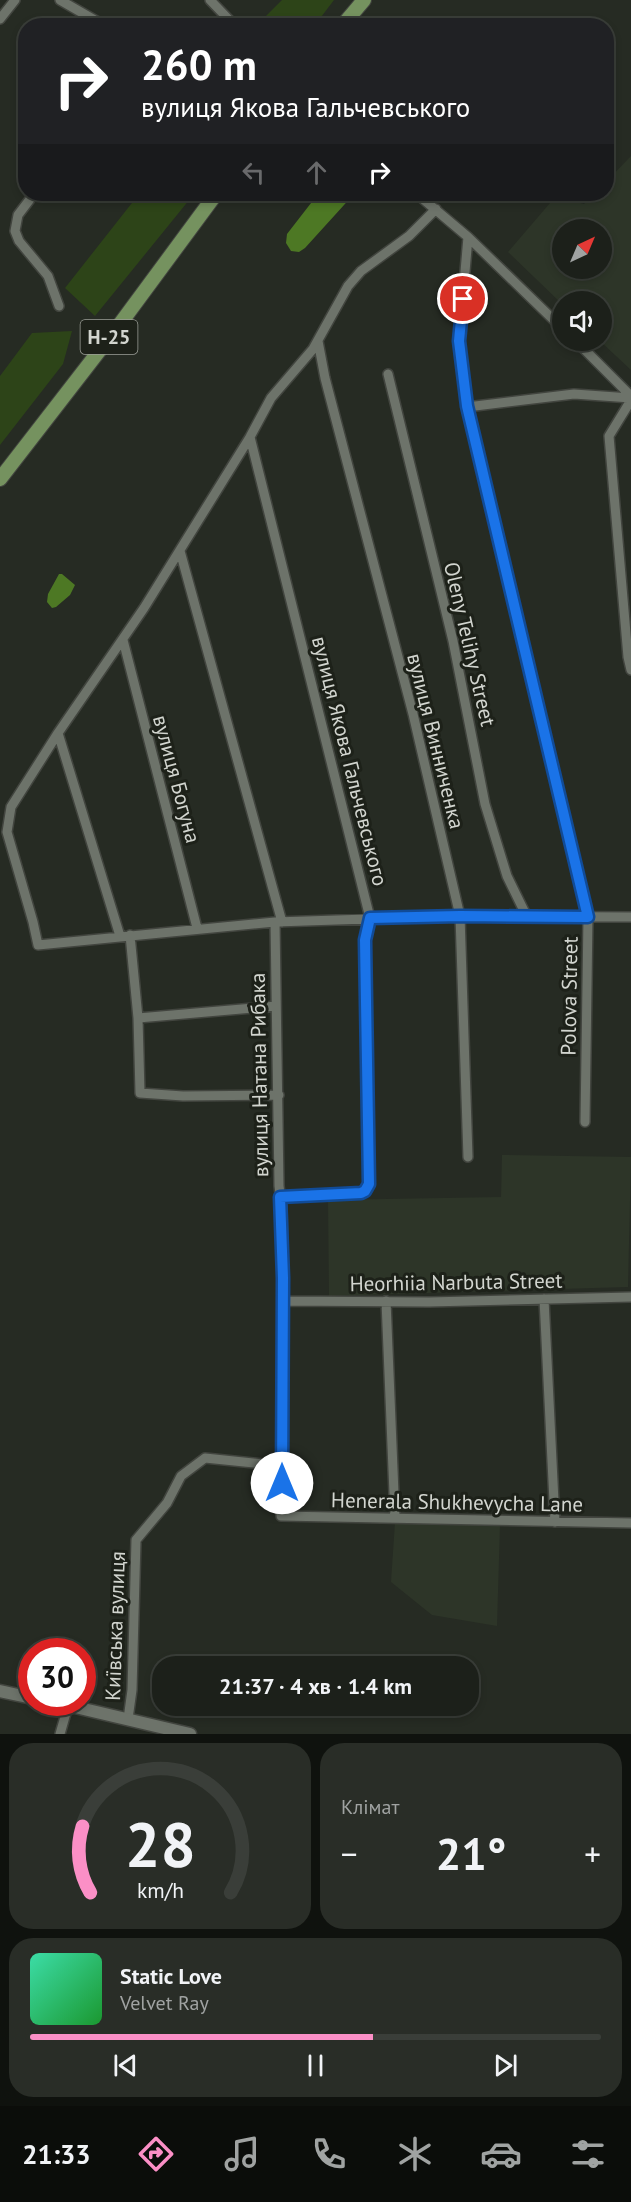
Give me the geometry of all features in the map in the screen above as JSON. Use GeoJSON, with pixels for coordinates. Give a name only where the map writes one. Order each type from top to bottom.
{"type":"FeatureCollection","features":[{"type":"Feature","properties":{"kind":"main road"},"geometry":{"type":"LineString","coordinates":[[349,18],[364,0]]}},
{"type":"Feature","properties":{"kind":"main road","name":"Н-25"},"geometry":{"type":"LineString","coordinates":[[0,478],[120,324],[211,201]]}},
{"type":"Feature","properties":{"kind":"main road"},"geometry":{"type":"LineString","coordinates":[[0,1691],[18,1695]]}},
{"type":"Feature","properties":{"kind":"main road"},"geometry":{"type":"LineString","coordinates":[[96,1712],[190,1734]]}},
{"type":"Feature","properties":{"kind":"street"},"geometry":{"type":"LineString","coordinates":[[0,19],[15,0]]}},
{"type":"Feature","properties":{"kind":"street"},"geometry":{"type":"LineString","coordinates":[[60,0],[91,18]]}},
{"type":"Feature","properties":{"kind":"street"},"geometry":{"type":"LineString","coordinates":[[210,0],[227,18]]}},
{"type":"Feature","properties":{"kind":"street"},"geometry":{"type":"LineString","coordinates":[[29,201],[18,215],[15,231],[19,241],[48,276],[59,306]]}},
{"type":"Feature","properties":{"kind":"street"},"geometry":{"type":"LineString","coordinates":[[426,201],[468,237],[552,318]]}},
{"type":"Feature","properties":{"kind":"street"},"geometry":{"type":"LineString","coordinates":[[436,209],[400,244],[368,265],[354,279],[334,308],[318,341],[272,398],[180,551],[11,807],[7,832],[38,945],[278,922],[460,916],[631,917]]}},
{"type":"Feature","properties":{"kind":"street","name":"Polova Street"},"geometry":{"type":"LineString","coordinates":[[468,237],[459,341],[467,406],[588,917],[585,1122]]}},
{"type":"Feature","properties":{"kind":"street","name":"вулиця Винниченка"},"geometry":{"type":"LineString","coordinates":[[318,341],[325,378],[413,714],[460,916],[468,1157]]}},
{"type":"Feature","properties":{"kind":"street"},"geometry":{"type":"LineString","coordinates":[[586,351],[631,398]]}},
{"type":"Feature","properties":{"kind":"street","name":"Oleny Telihy Street"},"geometry":{"type":"LineString","coordinates":[[388,374],[453,641],[485,804],[507,876],[527,917]]}},
{"type":"Feature","properties":{"kind":"street"},"geometry":{"type":"LineString","coordinates":[[467,406],[574,394],[631,398]]}},
{"type":"Feature","properties":{"kind":"street"},"geometry":{"type":"LineString","coordinates":[[631,398],[609,436],[631,670]]}},
{"type":"Feature","properties":{"kind":"street","name":"вулиця Якова Гальчевського"},"geometry":{"type":"LineString","coordinates":[[250,437],[370,918],[365,940],[369,1184],[361,1193],[280,1197]]}},
{"type":"Feature","properties":{"kind":"street","name":"вулиця Натана Рибака"},"geometry":{"type":"LineString","coordinates":[[180,551],[278,922],[276,1006],[282,1208],[281,1516]]}},
{"type":"Feature","properties":{"kind":"street","name":"вулиця Богуна"},"geometry":{"type":"LineString","coordinates":[[123,640],[197,928]]}},
{"type":"Feature","properties":{"kind":"street"},"geometry":{"type":"LineString","coordinates":[[58,733],[125,936],[138,1018],[141,1093],[183,1096],[279,1095]]}},
{"type":"Feature","properties":{"kind":"street"},"geometry":{"type":"LineString","coordinates":[[138,1018],[276,1006]]}},
{"type":"Feature","properties":{"kind":"street","name":"Heorhiia Narbuta Street"},"geometry":{"type":"LineString","coordinates":[[282,1301],[631,1297]]}},
{"type":"Feature","properties":{"kind":"street"},"geometry":{"type":"LineString","coordinates":[[544,1299],[555,1522]]}},
{"type":"Feature","properties":{"kind":"street"},"geometry":{"type":"LineString","coordinates":[[386,1301],[395,1518]]}},
{"type":"Feature","properties":{"kind":"street","name":"Київська вулиця"},"geometry":{"type":"LineString","coordinates":[[128,1719],[132,1690],[136,1540],[167,1503],[181,1476],[205,1458],[233,1463],[282,1466]]}},
{"type":"Feature","properties":{"kind":"street","name":"Henerala Shukhevycha Lane"},"geometry":{"type":"LineString","coordinates":[[281,1516],[631,1523]]}},
{"type":"Feature","properties":{"kind":"street"},"geometry":{"type":"LineString","coordinates":[[60,1734],[65,1716]]}},
{"type":"Feature","properties":{"kind":"shaded area"},"geometry":{"type":"Polygon","coordinates":[[[282,0],[334,0],[320,18],[264,18],[282,0]]]}},
{"type":"Feature","properties":{"kind":"shaded area"},"geometry":{"type":"Polygon","coordinates":[[[631,156],[631,370],[611,351],[612,291],[552,291],[552,294],[508,252],[552,201],[574,201],[584,204],[587,201],[614,201],[614,174],[631,156]]]}},
{"type":"Feature","properties":{"kind":"shaded area"},"geometry":{"type":"Polygon","coordinates":[[[133,201],[188,201],[95,316],[65,288],[133,201]]]}},
{"type":"Feature","properties":{"kind":"shaded area"},"geometry":{"type":"Polygon","coordinates":[[[313,201],[348,201],[299,252],[291,251],[286,243],[287,234],[313,201]]]}},
{"type":"Feature","properties":{"kind":"shaded area"},"geometry":{"type":"Polygon","coordinates":[[[72,331],[63,364],[0,445],[0,376],[32,333],[72,331]]]}},
{"type":"Feature","properties":{"kind":"shaded area"},"geometry":{"type":"Polygon","coordinates":[[[59,574],[75,585],[70,595],[52,608],[47,602],[48,594],[59,574]]]}},
{"type":"Feature","properties":{"kind":"shaded area"},"geometry":{"type":"Polygon","coordinates":[[[502,1155],[631,1157],[628,1287],[329,1296],[328,1200],[501,1197],[502,1155]]]}},
{"type":"Feature","properties":{"kind":"shaded area"},"geometry":{"type":"Polygon","coordinates":[[[395,1522],[500,1525],[497,1626],[432,1615],[391,1582],[395,1522]]]}},
{"type":"Feature","properties":{"kind":"route"},"geometry":{"type":"LineString","coordinates":[[282,1483],[283,1278],[280,1197],[361,1193],[369,1184],[365,940],[370,918],[588,917],[467,406],[459,341],[463,299]]}}]}
